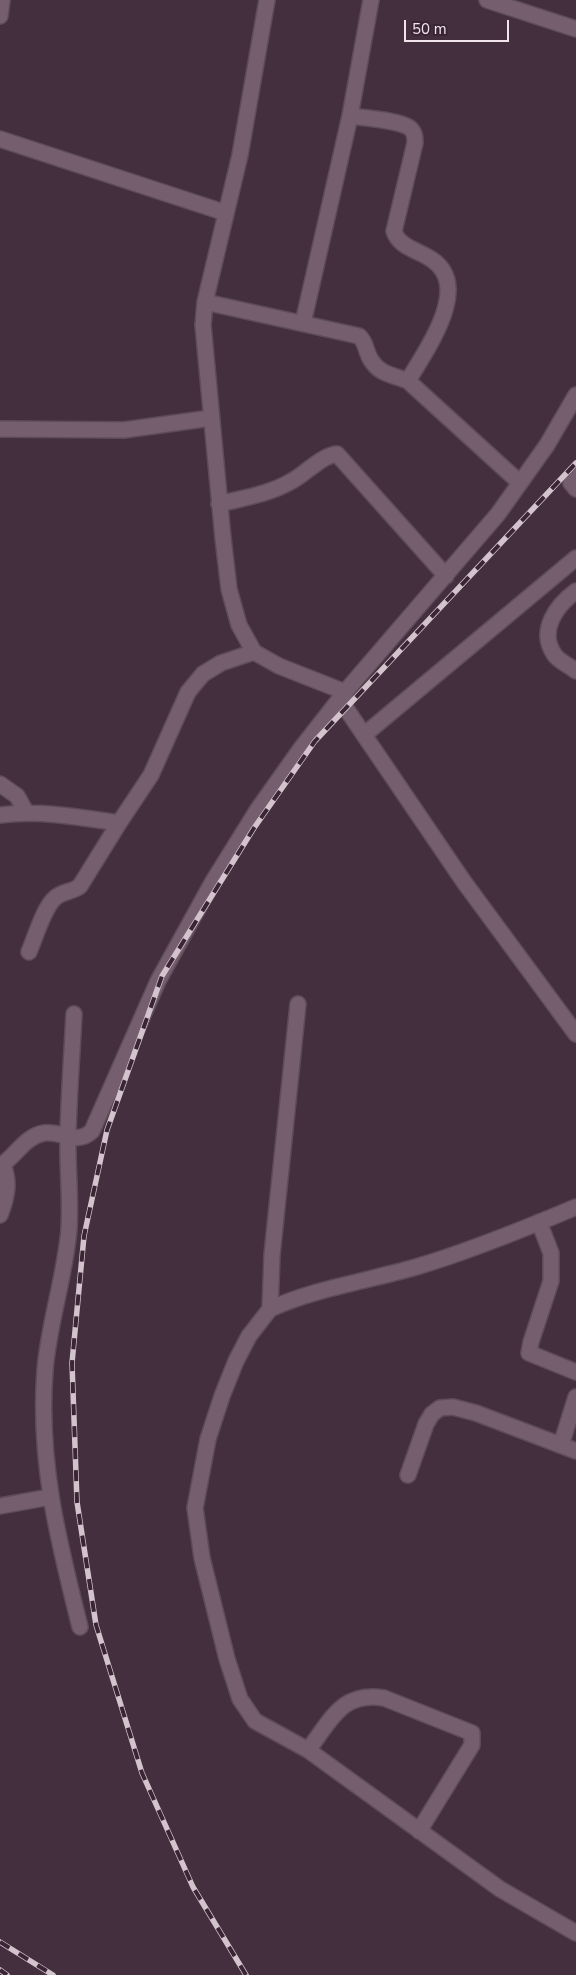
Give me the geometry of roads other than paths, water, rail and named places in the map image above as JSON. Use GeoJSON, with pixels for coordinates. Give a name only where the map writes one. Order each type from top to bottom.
{"type":"FeatureCollection","features":[{"type":"Feature","properties":{"kind":"street"},"geometry":{"type":"LineString","coordinates":[[0,16],[2,0]]}},
{"type":"Feature","properties":{"kind":"street"},"geometry":{"type":"LineString","coordinates":[[268,0],[240,155],[205,302],[203,325],[204,356],[219,504],[229,589],[239,625],[254,652],[279,666],[345,692]]}},
{"type":"Feature","properties":{"kind":"street"},"geometry":{"type":"LineString","coordinates":[[303,323],[350,116],[371,0]]}},
{"type":"Feature","properties":{"kind":"street"},"geometry":{"type":"LineString","coordinates":[[487,0],[576,28]]}},
{"type":"Feature","properties":{"kind":"street"},"geometry":{"type":"LineString","coordinates":[[350,116],[401,124],[410,128],[415,134],[415,143],[394,231],[396,238],[402,244],[432,259],[444,273],[449,290],[442,320],[408,381]]}},
{"type":"Feature","properties":{"kind":"street"},"geometry":{"type":"LineString","coordinates":[[0,139],[226,213]]}},
{"type":"Feature","properties":{"kind":"street"},"geometry":{"type":"LineString","coordinates":[[205,302],[359,336],[364,340],[371,360],[377,367],[385,374],[408,381],[519,482]]}},
{"type":"Feature","properties":{"kind":"street"},"geometry":{"type":"LineString","coordinates":[[0,1215],[8,1188],[7,1175],[1,1165],[20,1147],[37,1136],[57,1133],[77,1139],[86,1137],[92,1131],[158,981],[212,884],[258,809],[302,746],[345,692],[498,514],[546,446],[576,395]]}},
{"type":"Feature","properties":{"kind":"street"},"geometry":{"type":"LineString","coordinates":[[0,429],[124,430],[211,418]]}},
{"type":"Feature","properties":{"kind":"street"},"geometry":{"type":"LineString","coordinates":[[219,504],[263,494],[289,483],[328,457],[337,454],[446,576]]}},
{"type":"Feature","properties":{"kind":"street"},"geometry":{"type":"LineString","coordinates":[[576,474],[571,483],[576,489]]}},
{"type":"Feature","properties":{"kind":"street"},"geometry":{"type":"LineString","coordinates":[[364,735],[576,558]]}},
{"type":"Feature","properties":{"kind":"street"},"geometry":{"type":"LineString","coordinates":[[576,591],[564,600],[551,617],[548,636],[554,655],[576,670]]}},
{"type":"Feature","properties":{"kind":"street"},"geometry":{"type":"LineString","coordinates":[[29,952],[50,904],[60,895],[74,891],[80,886],[151,775],[188,692],[203,674],[221,663],[254,652]]}},
{"type":"Feature","properties":{"kind":"street"},"geometry":{"type":"LineString","coordinates":[[345,692],[345,707],[464,882],[576,1034]]}},
{"type":"Feature","properties":{"kind":"street"},"geometry":{"type":"LineString","coordinates":[[0,784],[16,796],[26,812]]}},
{"type":"Feature","properties":{"kind":"street"},"geometry":{"type":"LineString","coordinates":[[0,814],[26,812],[119,823]]}},
{"type":"Feature","properties":{"kind":"street"},"geometry":{"type":"LineString","coordinates":[[270,1309],[272,1255],[298,1004]]}},
{"type":"Feature","properties":{"kind":"street"},"geometry":{"type":"LineString","coordinates":[[74,1014],[67,1136],[69,1228],[62,1281],[51,1328],[45,1370],[44,1420],[50,1497],[80,1627]]}},
{"type":"Feature","properties":{"kind":"street"},"geometry":{"type":"LineString","coordinates":[[576,1207],[418,1266],[294,1298],[270,1309],[249,1336],[236,1361],[222,1396],[208,1439],[195,1508],[202,1558],[227,1658],[240,1699],[256,1721],[308,1750],[500,1889],[576,1933]]}},
{"type":"Feature","properties":{"kind":"street"},"geometry":{"type":"LineString","coordinates":[[539,1222],[551,1253],[551,1281],[531,1342],[530,1353],[576,1372]]}},
{"type":"Feature","properties":{"kind":"street"},"geometry":{"type":"LineString","coordinates":[[560,1445],[576,1397]]}},
{"type":"Feature","properties":{"kind":"street"},"geometry":{"type":"LineString","coordinates":[[408,1475],[426,1424],[432,1414],[440,1408],[453,1406],[576,1451]]}},
{"type":"Feature","properties":{"kind":"street"},"geometry":{"type":"LineString","coordinates":[[0,1506],[50,1497]]}},
{"type":"Feature","properties":{"kind":"street"},"geometry":{"type":"LineString","coordinates":[[308,1750],[344,1704],[357,1698],[370,1696],[384,1698],[472,1733],[472,1745],[419,1831]]}},
{"type":"Feature","properties":{"kind":"railway"},"geometry":{"type":"LineString","coordinates":[[246,1975],[193,1887],[142,1773],[96,1625],[77,1502],[72,1363],[84,1236],[107,1130],[162,976],[254,828],[315,741],[576,463]]}},
{"type":"Feature","properties":{"kind":"railway"},"geometry":{"type":"LineString","coordinates":[[0,1942],[53,1975]]}},
{"type":"Feature","properties":{"kind":"railway"},"geometry":{"type":"LineString","coordinates":[[0,1970],[7,1975]]}}]}
